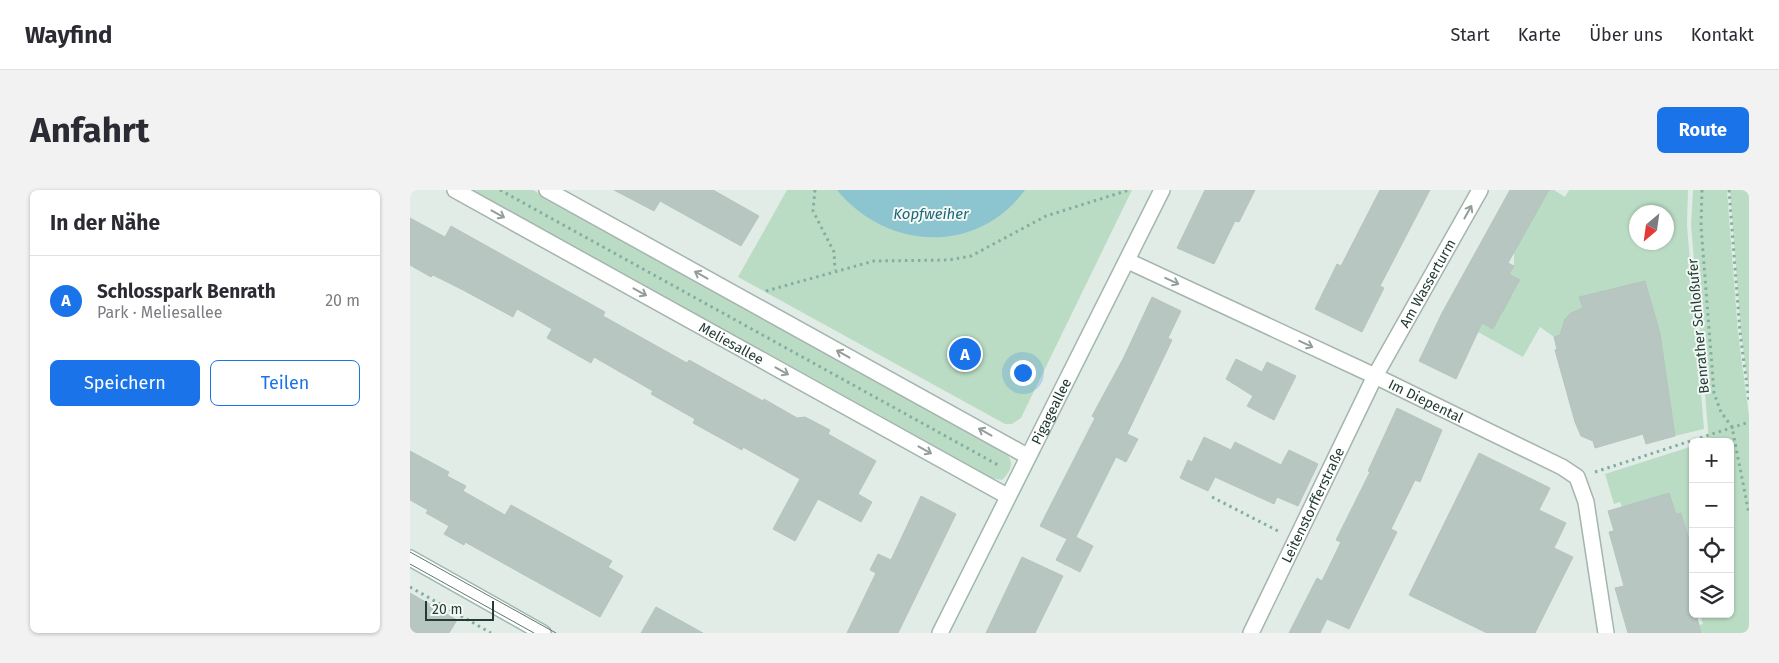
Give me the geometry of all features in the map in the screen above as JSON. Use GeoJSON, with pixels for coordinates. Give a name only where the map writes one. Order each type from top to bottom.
{"type":"FeatureCollection","features":[{"type":"Feature","properties":{"kind":"street","name":"Meliesallee"},"geometry":{"type":"LineString","coordinates":[[455,190],[1008,496]]}},
{"type":"Feature","properties":{"kind":"street"},"geometry":{"type":"LineString","coordinates":[[547,190],[1028,456]]}},
{"type":"Feature","properties":{"kind":"street","name":"Pigageallee"},"geometry":{"type":"LineString","coordinates":[[940,633],[1028,456],[1128,262],[1162,190]]}},
{"type":"Feature","properties":{"kind":"street","name":"Am Wasserturm"},"geometry":{"type":"LineString","coordinates":[[1375,376],[1480,190]]}},
{"type":"Feature","properties":{"kind":"street","name":"Im Diepental"},"geometry":{"type":"LineString","coordinates":[[1128,262],[1375,376],[1562,468],[1578,478]]}},
{"type":"Feature","properties":{"kind":"street","name":"Leitenstorfferstraße"},"geometry":{"type":"LineString","coordinates":[[1251,633],[1375,376]]}},
{"type":"Feature","properties":{"kind":"street"},"geometry":{"type":"LineString","coordinates":[[1578,478],[1586,502],[1606,633]]}},
{"type":"Feature","properties":{"kind":"street"},"geometry":{"type":"LineString","coordinates":[[410,558],[543,633]]}},
{"type":"Feature","properties":{"kind":"path"},"geometry":{"type":"LineString","coordinates":[[500,190],[998,465]]}},
{"type":"Feature","properties":{"kind":"path"},"geometry":{"type":"LineString","coordinates":[[815,190],[813,211],[834,252],[835,270]]}},
{"type":"Feature","properties":{"kind":"path"},"geometry":{"type":"LineString","coordinates":[[752,304],[768,290],[835,270],[874,261],[949,260],[970,256],[1046,216],[1129,190]]}},
{"type":"Feature","properties":{"kind":"path","name":"Benrather Schloßufer"},"geometry":{"type":"LineString","coordinates":[[1702,190],[1702,236],[1714,393],[1721,412],[1732,427],[1749,514]]}},
{"type":"Feature","properties":{"kind":"path"},"geometry":{"type":"LineString","coordinates":[[1729,190],[1740,332],[1749,401]]}},
{"type":"Feature","properties":{"kind":"path"},"geometry":{"type":"LineString","coordinates":[[1578,478],[1749,422]]}},
{"type":"Feature","properties":{"kind":"path"},"geometry":{"type":"LineString","coordinates":[[988,485],[1009,446]]}},
{"type":"Feature","properties":{"kind":"path"},"geometry":{"type":"LineString","coordinates":[[1212,497],[1296,540]]}},
{"type":"Feature","properties":{"kind":"path"},"geometry":{"type":"LineString","coordinates":[[410,587],[491,633]]}},
{"type":"Feature","properties":{"kind":"green space"},"geometry":{"type":"Polygon","coordinates":[[[467,190],[533,190],[1002,449],[1009,456],[1011,464],[1009,472],[1002,480],[984,477],[467,190]]]}},
{"type":"Feature","properties":{"kind":"green space"},"geometry":{"type":"Polygon","coordinates":[[[787,190],[1132,190],[1021,418],[1012,424],[1005,424],[738,277],[787,190]]]}},
{"type":"Feature","properties":{"kind":"green space"},"geometry":{"type":"Polygon","coordinates":[[[1530,190],[1554,190],[1565,197],[1569,190],[1688,190],[1687,225],[1704,429],[1675,436],[1660,333],[1645,281],[1580,297],[1583,309],[1573,312],[1567,317],[1563,334],[1554,337],[1540,327],[1523,357],[1478,332],[1482,323],[1493,329],[1502,314],[1496,288],[1512,296],[1520,281],[1509,274],[1514,266],[1514,251],[1530,190]]]}},
{"type":"Feature","properties":{"kind":"green space"},"geometry":{"type":"Polygon","coordinates":[[[1693,190],[1727,190],[1738,333],[1749,416],[1749,633],[1701,633],[1699,625],[1703,624],[1701,618],[1734,618],[1734,438],[1709,438],[1691,225],[1693,190]]]}},
{"type":"Feature","properties":{"kind":"green space"},"geometry":{"type":"Polygon","coordinates":[[[1730,190],[1749,190],[1749,392],[1741,332],[1730,190]]]}},
{"type":"Feature","properties":{"kind":"green space"},"geometry":{"type":"Polygon","coordinates":[[[1689,447],[1689,545],[1681,513],[1676,514],[1669,493],[1622,507],[1620,502],[1614,504],[1605,474],[1689,447]]]}},
{"type":"Feature","properties":{"kind":"water","name":"Kopfweiher"},"geometry":{"type":"Polygon","coordinates":[[[837,190],[1025,190],[1005,211],[982,226],[958,235],[932,237],[906,234],[881,225],[857,210],[837,190]]]}},
{"type":"Feature","properties":{"kind":"building"},"geometry":{"type":"Polygon","coordinates":[[[614,190],[713,190],[759,216],[741,246],[660,201],[654,211],[614,190]]]}},
{"type":"Feature","properties":{"kind":"building"},"geometry":{"type":"Polygon","coordinates":[[[1205,190],[1255,190],[1239,222],[1235,221],[1214,264],[1177,248],[1205,190]]]}},
{"type":"Feature","properties":{"kind":"building"},"geometry":{"type":"Polygon","coordinates":[[[1380,190],[1430,190],[1380,286],[1384,288],[1362,332],[1315,309],[1337,264],[1341,266],[1380,190]]]}},
{"type":"Feature","properties":{"kind":"building"},"geometry":{"type":"Polygon","coordinates":[[[1510,190],[1549,190],[1508,263],[1514,266],[1509,274],[1520,280],[1493,329],[1482,323],[1456,379],[1419,361],[1442,313],[1510,190]]]}},
{"type":"Feature","properties":{"kind":"building"},"geometry":{"type":"Polygon","coordinates":[[[410,218],[445,237],[451,226],[605,312],[603,316],[687,363],[689,360],[797,418],[805,417],[830,430],[828,434],[876,461],[858,494],[872,502],[861,522],[818,499],[795,541],[773,529],[800,479],[743,447],[742,450],[693,423],[695,419],[651,394],[653,391],[594,357],[591,363],[547,338],[552,329],[517,309],[513,317],[463,290],[433,275],[431,277],[410,265],[410,218]]]}},
{"type":"Feature","properties":{"kind":"building"},"geometry":{"type":"Polygon","coordinates":[[[1645,281],[1660,333],[1675,436],[1646,444],[1643,434],[1595,448],[1593,441],[1581,436],[1575,422],[1555,350],[1557,349],[1554,337],[1560,335],[1565,319],[1571,313],[1583,308],[1579,297],[1645,281]]]}},
{"type":"Feature","properties":{"kind":"building"},"geometry":{"type":"Polygon","coordinates":[[[1152,297],[1181,311],[1168,338],[1172,340],[1127,434],[1138,439],[1126,462],[1116,457],[1076,537],[1093,546],[1080,572],[1056,560],[1067,539],[1040,526],[1095,418],[1092,416],[1123,359],[1152,297]]]}},
{"type":"Feature","properties":{"kind":"building"},"geometry":{"type":"Polygon","coordinates":[[[1236,359],[1262,372],[1267,362],[1296,376],[1274,420],[1247,406],[1253,396],[1226,379],[1236,359]]]}},
{"type":"Feature","properties":{"kind":"building"},"geometry":{"type":"Polygon","coordinates":[[[1397,408],[1442,430],[1420,482],[1415,480],[1391,529],[1397,532],[1349,629],[1327,619],[1320,633],[1289,633],[1317,578],[1322,581],[1341,542],[1336,540],[1370,472],[1368,471],[1397,408]]]}},
{"type":"Feature","properties":{"kind":"building"},"geometry":{"type":"Polygon","coordinates":[[[1204,437],[1231,450],[1235,442],[1281,465],[1289,450],[1318,464],[1298,506],[1277,497],[1274,504],[1215,477],[1208,491],[1180,478],[1188,460],[1192,462],[1204,437]]]}},
{"type":"Feature","properties":{"kind":"building"},"geometry":{"type":"Polygon","coordinates":[[[410,451],[449,472],[447,476],[466,486],[463,491],[505,515],[511,505],[612,561],[608,567],[623,576],[600,617],[465,542],[464,545],[444,534],[449,526],[426,513],[428,510],[410,500],[410,451]]]}},
{"type":"Feature","properties":{"kind":"building"},"geometry":{"type":"Polygon","coordinates":[[[1479,453],[1550,488],[1539,510],[1566,523],[1554,548],[1573,557],[1535,633],[1487,633],[1409,595],[1479,453]]]}},
{"type":"Feature","properties":{"kind":"building"},"geometry":{"type":"Polygon","coordinates":[[[1669,493],[1676,514],[1681,513],[1689,539],[1689,618],[1697,618],[1701,633],[1628,633],[1615,588],[1624,586],[1609,532],[1614,531],[1608,511],[1669,493]]]}},
{"type":"Feature","properties":{"kind":"building"},"geometry":{"type":"Polygon","coordinates":[[[921,496],[956,514],[898,633],[847,633],[876,573],[870,570],[878,554],[891,560],[921,496]]]}},
{"type":"Feature","properties":{"kind":"building"},"geometry":{"type":"Polygon","coordinates":[[[1022,557],[1063,576],[1035,633],[986,633],[1022,557]]]}},
{"type":"Feature","properties":{"kind":"building"},"geometry":{"type":"Polygon","coordinates":[[[410,593],[457,620],[449,633],[410,633],[410,593]]]}},
{"type":"Feature","properties":{"kind":"building"},"geometry":{"type":"Polygon","coordinates":[[[656,607],[703,633],[641,633],[656,607]]]}},
{"type":"Feature","properties":{"kind":"tram line"},"geometry":{"type":"LineString","coordinates":[[410,552],[556,633]]}},
{"type":"Feature","properties":{"kind":"tram line"},"geometry":{"type":"LineString","coordinates":[[410,564],[534,633]]}},
{"type":"Feature","properties":{"kind":"place","name":"Schlosspark Benrath"},"geometry":{"type":"Point","coordinates":[965,354]}}]}
